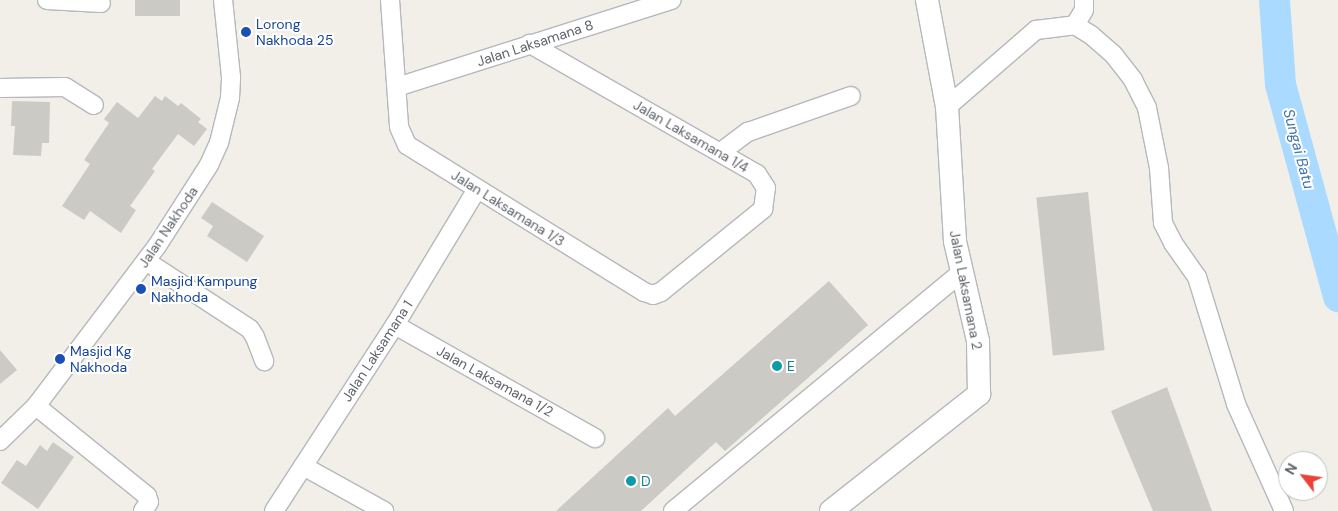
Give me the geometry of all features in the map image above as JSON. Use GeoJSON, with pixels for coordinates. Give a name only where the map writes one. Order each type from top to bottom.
{"type":"FeatureCollection","features":[{"type":"Feature","properties":{"kind":"street"},"geometry":{"type":"LineString","coordinates":[[47,0],[101,3]]}},
{"type":"Feature","properties":{"kind":"street","name":"Jalan Nakhoda"},"geometry":{"type":"LineString","coordinates":[[0,441],[16,428],[36,406],[146,261],[209,165],[226,119],[231,77],[223,0]]}},
{"type":"Feature","properties":{"kind":"street"},"geometry":{"type":"LineString","coordinates":[[390,0],[397,87]]}},
{"type":"Feature","properties":{"kind":"street","name":"Jalan Laksamana 8"},"geometry":{"type":"LineString","coordinates":[[397,87],[672,0]]}},
{"type":"Feature","properties":{"kind":"street","name":"Jalan Laksamana 2"},"geometry":{"type":"LineString","coordinates":[[831,511],[979,394],[978,341],[955,241],[947,107],[926,0]]}},
{"type":"Feature","properties":{"kind":"street"},"geometry":{"type":"LineString","coordinates":[[1075,25],[1084,10],[1084,0]]}},
{"type":"Feature","properties":{"kind":"street"},"geometry":{"type":"LineString","coordinates":[[947,107],[1036,30],[1075,25],[1091,35],[1113,54],[1133,80],[1147,108],[1159,168],[1163,222],[1173,243],[1197,277],[1236,404],[1284,511]]}},
{"type":"Feature","properties":{"kind":"street","name":"Jalan Laksamana 1/4"},"geometry":{"type":"LineString","coordinates":[[530,44],[722,152],[757,174],[766,188],[763,209],[662,292]]}},
{"type":"Feature","properties":{"kind":"street"},"geometry":{"type":"LineString","coordinates":[[0,88],[65,87],[94,105]]}},
{"type":"Feature","properties":{"kind":"street","name":"Jalan Laksamana 1/3"},"geometry":{"type":"LineString","coordinates":[[397,87],[399,127],[407,145],[644,292],[653,295],[662,292]]}},
{"type":"Feature","properties":{"kind":"street"},"geometry":{"type":"LineString","coordinates":[[722,152],[748,132],[851,96]]}},
{"type":"Feature","properties":{"kind":"street","name":"Jalan Laksamana 1"},"geometry":{"type":"LineString","coordinates":[[274,511],[395,325],[477,189]]}},
{"type":"Feature","properties":{"kind":"street"},"geometry":{"type":"LineString","coordinates":[[146,261],[250,329],[256,337],[264,361]]}},
{"type":"Feature","properties":{"kind":"street"},"geometry":{"type":"LineString","coordinates":[[673,511],[962,272]]}},
{"type":"Feature","properties":{"kind":"street","name":"Jalan Laksamana 1/2"},"geometry":{"type":"LineString","coordinates":[[395,325],[595,438]]}},
{"type":"Feature","properties":{"kind":"street"},"geometry":{"type":"LineString","coordinates":[[36,406],[147,496],[149,502],[143,511]]}},
{"type":"Feature","properties":{"kind":"street"},"geometry":{"type":"LineString","coordinates":[[303,466],[384,511]]}},
{"type":"Feature","properties":{"kind":"building"},"geometry":{"type":"Polygon","coordinates":[[[135,0],[180,0],[180,16],[135,16],[135,0]]]}},
{"type":"Feature","properties":{"kind":"building"},"geometry":{"type":"Polygon","coordinates":[[[155,96],[162,101],[165,96],[178,106],[181,103],[201,119],[198,122],[207,129],[194,146],[178,134],[152,169],[155,171],[130,206],[136,210],[121,233],[90,211],[84,220],[62,206],[90,164],[84,160],[109,123],[104,119],[117,102],[138,118],[155,96]]]}},
{"type":"Feature","properties":{"kind":"building"},"geometry":{"type":"Polygon","coordinates":[[[12,101],[50,102],[49,143],[42,143],[41,156],[13,155],[15,126],[11,126],[12,101]]]}},
{"type":"Feature","properties":{"kind":"building"},"geometry":{"type":"Polygon","coordinates":[[[1088,192],[1105,350],[1053,356],[1036,197],[1088,192]]]}},
{"type":"Feature","properties":{"kind":"building"},"geometry":{"type":"Polygon","coordinates":[[[212,202],[264,236],[247,262],[207,236],[213,226],[201,218],[212,202]]]}},
{"type":"Feature","properties":{"kind":"building"},"geometry":{"type":"Polygon","coordinates":[[[829,281],[868,325],[725,451],[716,442],[641,511],[556,511],[668,408],[675,416],[829,281]]]}},
{"type":"Feature","properties":{"kind":"building"},"geometry":{"type":"Polygon","coordinates":[[[0,350],[17,370],[0,384],[0,350]]]}},
{"type":"Feature","properties":{"kind":"building"},"geometry":{"type":"Polygon","coordinates":[[[1167,387],[1212,511],[1153,511],[1111,411],[1167,387]]]}},
{"type":"Feature","properties":{"kind":"building"},"geometry":{"type":"Polygon","coordinates":[[[53,442],[74,457],[38,509],[1,483],[17,460],[26,466],[40,445],[47,451],[53,442]]]}},
{"type":"Feature","properties":{"kind":"waterway","name":"Sungai Batu"},"geometry":{"type":"LineString","coordinates":[[1274,0],[1280,84],[1338,296]]}},
{"type":"Feature","properties":{"kind":"place","name":"Lorong Nakhoda 25"},"geometry":{"type":"Point","coordinates":[246,32]}},
{"type":"Feature","properties":{"kind":"place","name":"Masjid Kampung Nakhoda"},"geometry":{"type":"Point","coordinates":[141,289]}},
{"type":"Feature","properties":{"kind":"place","name":"Masjid Kg Nakhoda"},"geometry":{"type":"Point","coordinates":[60,359]}},
{"type":"Feature","properties":{"kind":"place","name":"E"},"geometry":{"type":"Point","coordinates":[777,366]}},
{"type":"Feature","properties":{"kind":"place","name":"D"},"geometry":{"type":"Point","coordinates":[631,481]}}]}
